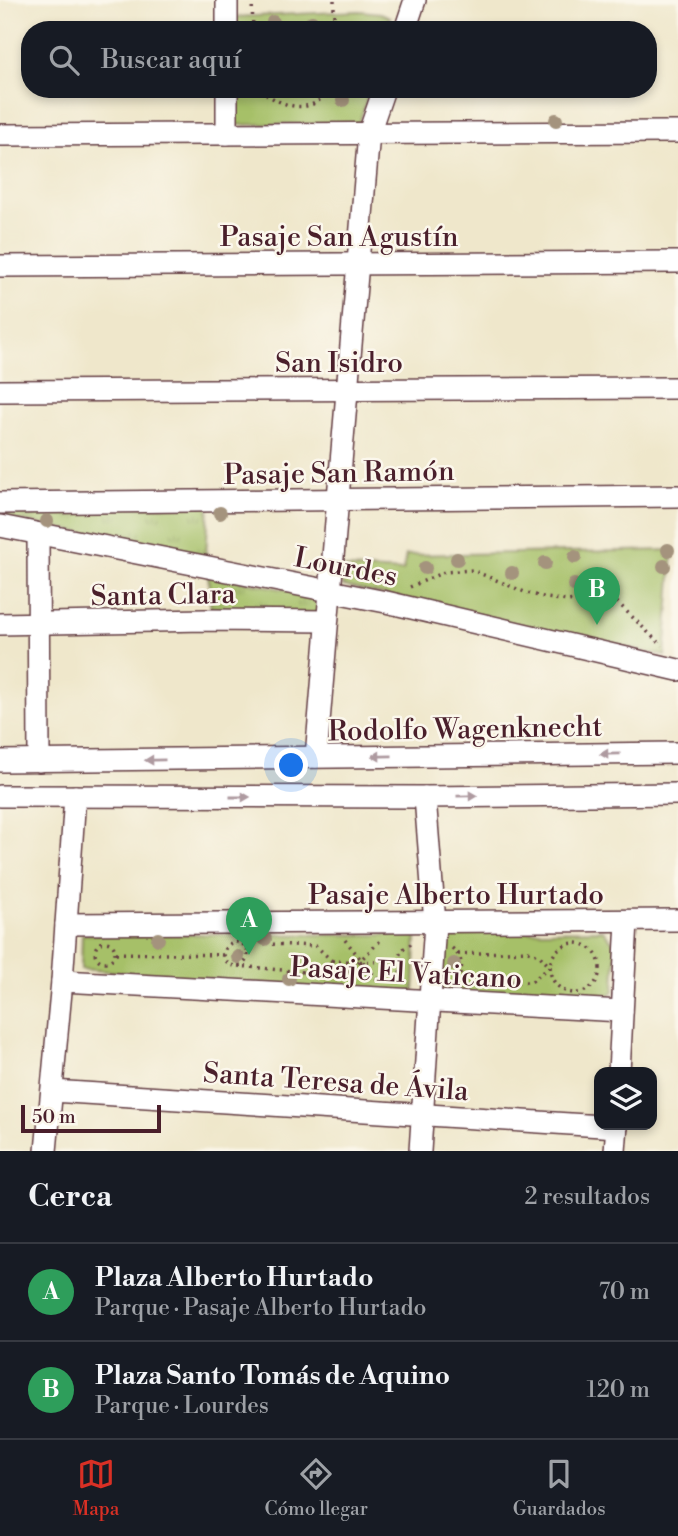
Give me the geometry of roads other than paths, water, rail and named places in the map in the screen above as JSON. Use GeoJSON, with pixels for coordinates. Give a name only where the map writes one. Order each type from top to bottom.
{"type":"FeatureCollection","features":[{"type":"Feature","properties":{"kind":"street"},"geometry":{"type":"LineString","coordinates":[[227,0],[227,21]]}},
{"type":"Feature","properties":{"kind":"street"},"geometry":{"type":"LineString","coordinates":[[408,21],[415,0]]}},
{"type":"Feature","properties":{"kind":"street"},"geometry":{"type":"LineString","coordinates":[[226,134],[227,98]]}},
{"type":"Feature","properties":{"kind":"street"},"geometry":{"type":"LineString","coordinates":[[316,757],[369,134],[381,98]]}},
{"type":"Feature","properties":{"kind":"street"},"geometry":{"type":"LineString","coordinates":[[0,135],[678,132]]}},
{"type":"Feature","properties":{"kind":"street","name":"Pasaje San Agustín"},"geometry":{"type":"LineString","coordinates":[[0,266],[678,262]]}},
{"type":"Feature","properties":{"kind":"street","name":"San Isidro"},"geometry":{"type":"LineString","coordinates":[[0,391],[678,388]]}},
{"type":"Feature","properties":{"kind":"street","name":"Pasaje San Ramón"},"geometry":{"type":"LineString","coordinates":[[0,503],[678,496]]}},
{"type":"Feature","properties":{"kind":"street","name":"Lourdes"},"geometry":{"type":"LineString","coordinates":[[0,526],[673,661]]}},
{"type":"Feature","properties":{"kind":"street"},"geometry":{"type":"LineString","coordinates":[[38,535],[39,761]]}},
{"type":"Feature","properties":{"kind":"street","name":"Santa Clara"},"geometry":{"type":"LineString","coordinates":[[0,624],[205,620],[327,621]]}},
{"type":"Feature","properties":{"kind":"street","name":"Rodolfo Wagenknecht"},"geometry":{"type":"LineString","coordinates":[[0,761],[678,753]]}},
{"type":"Feature","properties":{"kind":"street"},"geometry":{"type":"LineString","coordinates":[[0,796],[425,797],[678,794]]}},
{"type":"Feature","properties":{"kind":"street"},"geometry":{"type":"LineString","coordinates":[[46,1151],[62,981],[75,796]]}},
{"type":"Feature","properties":{"kind":"street"},"geometry":{"type":"LineString","coordinates":[[420,1151],[435,923],[425,797]]}},
{"type":"Feature","properties":{"kind":"street","name":"Pasaje Alberto Hurtado"},"geometry":{"type":"LineString","coordinates":[[66,924],[678,920]]}},
{"type":"Feature","properties":{"kind":"street"},"geometry":{"type":"LineString","coordinates":[[619,1067],[627,921]]}},
{"type":"Feature","properties":{"kind":"street","name":"Pasaje El Vaticano"},"geometry":{"type":"LineString","coordinates":[[62,981],[622,1011]]}},
{"type":"Feature","properties":{"kind":"street","name":"Santa Teresa de Ávila"},"geometry":{"type":"LineString","coordinates":[[52,1091],[594,1125]]}},
{"type":"Feature","properties":{"kind":"street"},"geometry":{"type":"LineString","coordinates":[[615,1151],[617,1130]]}},
{"type":"Feature","properties":{"kind":"place","name":"Plaza Santo Tomás de Aquino"},"geometry":{"type":"Point","coordinates":[597,625]}},
{"type":"Feature","properties":{"kind":"place","name":"Plaza Alberto Hurtado"},"geometry":{"type":"Point","coordinates":[249,955]}}]}
